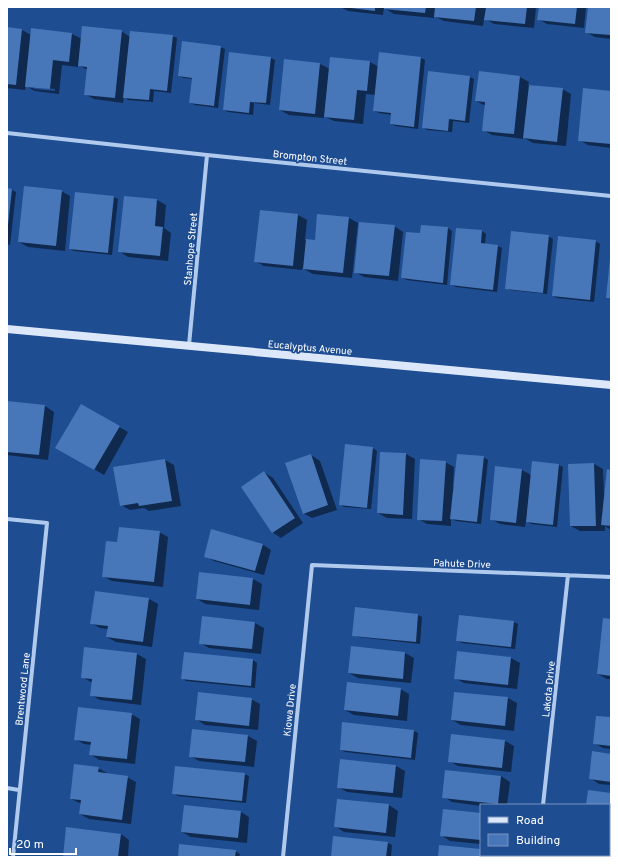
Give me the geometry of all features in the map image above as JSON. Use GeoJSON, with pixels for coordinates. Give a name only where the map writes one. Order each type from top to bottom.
{"type":"FeatureCollection","features":[{"type":"Feature","properties":{"kind":"street","name":"Brompton Street"},"geometry":{"type":"LineString","coordinates":[[7,133],[611,196]]}},
{"type":"Feature","properties":{"kind":"street","name":"Stanhope Street"},"geometry":{"type":"LineString","coordinates":[[189,345],[207,155]]}},
{"type":"Feature","properties":{"kind":"street","name":"Eucalyptus Avenue"},"geometry":{"type":"LineString","coordinates":[[7,329],[611,385]]}},
{"type":"Feature","properties":{"kind":"street","name":"Brentwood Lane"},"geometry":{"type":"LineString","coordinates":[[7,519],[47,524],[13,857]]}},
{"type":"Feature","properties":{"kind":"street","name":"Pahute Drive"},"geometry":{"type":"LineString","coordinates":[[312,565],[611,577]]}},
{"type":"Feature","properties":{"kind":"street","name":"Kiowa Drive"},"geometry":{"type":"LineString","coordinates":[[283,857],[312,565]]}},
{"type":"Feature","properties":{"kind":"street","name":"Lakota Drive"},"geometry":{"type":"LineString","coordinates":[[544,804],[568,575]]}},
{"type":"Feature","properties":{"kind":"street"},"geometry":{"type":"LineString","coordinates":[[7,788],[19,790]]}},
{"type":"Feature","properties":{"kind":"building"},"geometry":{"type":"Polygon","coordinates":[[[375,7],[375,11],[351,8],[375,7]]]}},
{"type":"Feature","properties":{"kind":"building"},"geometry":{"type":"Polygon","coordinates":[[[384,7],[426,7],[425,13],[384,9],[384,7]]]}},
{"type":"Feature","properties":{"kind":"building"},"geometry":{"type":"Polygon","coordinates":[[[435,7],[476,7],[474,21],[434,17],[435,7]]]}},
{"type":"Feature","properties":{"kind":"building"},"geometry":{"type":"Polygon","coordinates":[[[486,7],[527,7],[525,24],[484,20],[486,7]]]}},
{"type":"Feature","properties":{"kind":"building"},"geometry":{"type":"Polygon","coordinates":[[[539,7],[577,7],[575,24],[537,20],[539,7]]]}},
{"type":"Feature","properties":{"kind":"building"},"geometry":{"type":"Polygon","coordinates":[[[588,7],[611,7],[611,35],[585,33],[588,7]]]}},
{"type":"Feature","properties":{"kind":"building"},"geometry":{"type":"Polygon","coordinates":[[[82,26],[122,30],[115,98],[84,95],[87,67],[78,66],[82,26]]]}},
{"type":"Feature","properties":{"kind":"building"},"geometry":{"type":"Polygon","coordinates":[[[7,27],[22,29],[16,85],[7,84],[7,27]]]}},
{"type":"Feature","properties":{"kind":"building"},"geometry":{"type":"Polygon","coordinates":[[[31,28],[72,33],[69,62],[53,60],[50,89],[25,87],[31,28]]]}},
{"type":"Feature","properties":{"kind":"building"},"geometry":{"type":"Polygon","coordinates":[[[130,31],[173,35],[167,91],[150,89],[149,100],[123,98],[130,31]]]}},
{"type":"Feature","properties":{"kind":"building"},"geometry":{"type":"Polygon","coordinates":[[[182,41],[221,46],[214,106],[189,103],[192,78],[178,76],[182,41]]]}},
{"type":"Feature","properties":{"kind":"building"},"geometry":{"type":"Polygon","coordinates":[[[229,52],[271,57],[266,103],[250,102],[249,113],[223,110],[229,52]]]}},
{"type":"Feature","properties":{"kind":"building"},"geometry":{"type":"Polygon","coordinates":[[[379,52],[421,57],[414,127],[390,124],[391,113],[373,111],[379,52]]]}},
{"type":"Feature","properties":{"kind":"building"},"geometry":{"type":"Polygon","coordinates":[[[330,57],[370,61],[367,91],[357,90],[354,120],[324,117],[330,57]]]}},
{"type":"Feature","properties":{"kind":"building"},"geometry":{"type":"Polygon","coordinates":[[[284,59],[320,63],[315,114],[279,110],[284,59]]]}},
{"type":"Feature","properties":{"kind":"building"},"geometry":{"type":"Polygon","coordinates":[[[428,71],[470,76],[465,121],[449,119],[448,131],[422,128],[428,71]]]}},
{"type":"Feature","properties":{"kind":"building"},"geometry":{"type":"Polygon","coordinates":[[[479,71],[520,76],[514,134],[482,131],[485,102],[475,101],[479,71]]]}},
{"type":"Feature","properties":{"kind":"building"},"geometry":{"type":"Polygon","coordinates":[[[529,85],[563,88],[557,142],[523,138],[529,85]]]}},
{"type":"Feature","properties":{"kind":"building"},"geometry":{"type":"Polygon","coordinates":[[[583,88],[611,91],[611,144],[578,141],[583,88]]]}},
{"type":"Feature","properties":{"kind":"building"},"geometry":{"type":"Polygon","coordinates":[[[24,186],[62,190],[56,246],[18,242],[24,186]]]}},
{"type":"Feature","properties":{"kind":"building"},"geometry":{"type":"Polygon","coordinates":[[[7,188],[12,189],[8,225],[7,225],[7,188]]]}},
{"type":"Feature","properties":{"kind":"building"},"geometry":{"type":"Polygon","coordinates":[[[75,192],[114,196],[108,253],[69,249],[75,192]]]}},
{"type":"Feature","properties":{"kind":"building"},"geometry":{"type":"Polygon","coordinates":[[[124,196],[157,199],[155,226],[163,227],[160,256],[118,252],[124,196]]]}},
{"type":"Feature","properties":{"kind":"building"},"geometry":{"type":"Polygon","coordinates":[[[260,210],[298,214],[293,266],[254,262],[260,210]]]}},
{"type":"Feature","properties":{"kind":"building"},"geometry":{"type":"Polygon","coordinates":[[[317,214],[349,217],[343,273],[303,269],[306,239],[315,240],[317,214]]]}},
{"type":"Feature","properties":{"kind":"building"},"geometry":{"type":"Polygon","coordinates":[[[359,222],[395,225],[389,276],[354,273],[359,222]]]}},
{"type":"Feature","properties":{"kind":"building"},"geometry":{"type":"Polygon","coordinates":[[[421,225],[448,227],[443,283],[401,278],[406,232],[420,233],[421,225]]]}},
{"type":"Feature","properties":{"kind":"building"},"geometry":{"type":"Polygon","coordinates":[[[456,228],[482,230],[481,243],[498,245],[493,290],[450,285],[456,228]]]}},
{"type":"Feature","properties":{"kind":"building"},"geometry":{"type":"Polygon","coordinates":[[[511,231],[549,235],[543,293],[505,289],[511,231]]]}},
{"type":"Feature","properties":{"kind":"building"},"geometry":{"type":"Polygon","coordinates":[[[558,236],[596,240],[590,300],[552,296],[558,236]]]}},
{"type":"Feature","properties":{"kind":"building"},"geometry":{"type":"Polygon","coordinates":[[[610,259],[611,298],[606,298],[610,259]]]}},
{"type":"Feature","properties":{"kind":"building"},"geometry":{"type":"Polygon","coordinates":[[[7,401],[45,405],[39,455],[7,452],[7,401]]]}},
{"type":"Feature","properties":{"kind":"building"},"geometry":{"type":"Polygon","coordinates":[[[81,404],[120,426],[94,470],[55,448],[81,404]]]}},
{"type":"Feature","properties":{"kind":"building"},"geometry":{"type":"Polygon","coordinates":[[[345,444],[373,447],[367,508],[339,505],[345,444]]]}},
{"type":"Feature","properties":{"kind":"building"},"geometry":{"type":"Polygon","coordinates":[[[380,452],[406,453],[403,515],[377,513],[380,452]]]}},
{"type":"Feature","properties":{"kind":"building"},"geometry":{"type":"Polygon","coordinates":[[[311,454],[328,505],[303,514],[285,463],[311,454]]]}},
{"type":"Feature","properties":{"kind":"building"},"geometry":{"type":"Polygon","coordinates":[[[457,454],[484,456],[477,522],[450,519],[457,454]]]}},
{"type":"Feature","properties":{"kind":"building"},"geometry":{"type":"Polygon","coordinates":[[[165,459],[172,501],[139,506],[138,503],[120,506],[113,467],[165,459]]]}},
{"type":"Feature","properties":{"kind":"building"},"geometry":{"type":"Polygon","coordinates":[[[420,459],[446,461],[442,521],[417,520],[420,459]]]}},
{"type":"Feature","properties":{"kind":"building"},"geometry":{"type":"Polygon","coordinates":[[[532,461],[559,464],[553,525],[526,522],[532,461]]]}},
{"type":"Feature","properties":{"kind":"building"},"geometry":{"type":"Polygon","coordinates":[[[594,463],[596,526],[570,526],[568,464],[594,463]]]}},
{"type":"Feature","properties":{"kind":"building"},"geometry":{"type":"Polygon","coordinates":[[[495,466],[522,469],[516,523],[490,520],[495,466]]]}},
{"type":"Feature","properties":{"kind":"building"},"geometry":{"type":"Polygon","coordinates":[[[607,469],[611,470],[611,526],[601,525],[607,469]]]}},
{"type":"Feature","properties":{"kind":"building"},"geometry":{"type":"Polygon","coordinates":[[[264,471],[295,518],[272,533],[241,487],[264,471]]]}},
{"type":"Feature","properties":{"kind":"building"},"geometry":{"type":"Polygon","coordinates":[[[119,527],[160,531],[154,582],[102,577],[106,541],[117,542],[119,527]]]}},
{"type":"Feature","properties":{"kind":"building"},"geometry":{"type":"Polygon","coordinates":[[[211,529],[263,544],[255,571],[204,557],[211,529]]]}},
{"type":"Feature","properties":{"kind":"building"},"geometry":{"type":"Polygon","coordinates":[[[199,572],[253,578],[250,605],[196,599],[199,572]]]}},
{"type":"Feature","properties":{"kind":"building"},"geometry":{"type":"Polygon","coordinates":[[[95,591],[149,598],[143,642],[106,637],[108,626],[90,624],[95,591]]]}},
{"type":"Feature","properties":{"kind":"building"},"geometry":{"type":"Polygon","coordinates":[[[355,607],[418,614],[416,642],[352,636],[355,607]]]}},
{"type":"Feature","properties":{"kind":"building"},"geometry":{"type":"Polygon","coordinates":[[[459,615],[514,621],[511,647],[456,641],[459,615]]]}},
{"type":"Feature","properties":{"kind":"building"},"geometry":{"type":"Polygon","coordinates":[[[202,616],[255,622],[252,649],[199,644],[202,616]]]}},
{"type":"Feature","properties":{"kind":"building"},"geometry":{"type":"Polygon","coordinates":[[[603,618],[611,619],[611,676],[597,674],[603,618]]]}},
{"type":"Feature","properties":{"kind":"building"},"geometry":{"type":"Polygon","coordinates":[[[351,646],[405,652],[403,679],[348,673],[351,646]]]}},
{"type":"Feature","properties":{"kind":"building"},"geometry":{"type":"Polygon","coordinates":[[[84,647],[137,653],[132,700],[90,696],[92,679],[81,678],[84,647]]]}},
{"type":"Feature","properties":{"kind":"building"},"geometry":{"type":"Polygon","coordinates":[[[457,651],[511,657],[508,685],[454,679],[457,651]]]}},
{"type":"Feature","properties":{"kind":"building"},"geometry":{"type":"Polygon","coordinates":[[[184,652],[253,659],[251,686],[181,679],[184,652]]]}},
{"type":"Feature","properties":{"kind":"building"},"geometry":{"type":"Polygon","coordinates":[[[347,682],[401,688],[398,716],[344,710],[347,682]]]}},
{"type":"Feature","properties":{"kind":"building"},"geometry":{"type":"Polygon","coordinates":[[[198,692],[252,698],[249,726],[195,720],[198,692]]]}},
{"type":"Feature","properties":{"kind":"building"},"geometry":{"type":"Polygon","coordinates":[[[454,692],[508,697],[505,726],[451,720],[454,692]]]}},
{"type":"Feature","properties":{"kind":"building"},"geometry":{"type":"Polygon","coordinates":[[[78,707],[132,713],[127,759],[89,755],[91,742],[74,740],[78,707]]]}},
{"type":"Feature","properties":{"kind":"building"},"geometry":{"type":"Polygon","coordinates":[[[596,716],[611,717],[611,746],[593,744],[596,716]]]}},
{"type":"Feature","properties":{"kind":"building"},"geometry":{"type":"Polygon","coordinates":[[[342,722],[414,730],[411,758],[340,750],[342,722]]]}},
{"type":"Feature","properties":{"kind":"building"},"geometry":{"type":"Polygon","coordinates":[[[192,729],[248,735],[245,762],[189,757],[192,729]]]}},
{"type":"Feature","properties":{"kind":"building"},"geometry":{"type":"Polygon","coordinates":[[[451,734],[505,740],[502,768],[448,762],[451,734]]]}},
{"type":"Feature","properties":{"kind":"building"},"geometry":{"type":"Polygon","coordinates":[[[592,751],[611,754],[611,782],[589,779],[592,751]]]}},
{"type":"Feature","properties":{"kind":"building"},"geometry":{"type":"Polygon","coordinates":[[[340,759],[396,765],[393,793],[337,788],[340,759]]]}},
{"type":"Feature","properties":{"kind":"building"},"geometry":{"type":"Polygon","coordinates":[[[74,764],[99,767],[98,772],[128,776],[122,820],[79,814],[81,800],[70,799],[74,764]]]}},
{"type":"Feature","properties":{"kind":"building"},"geometry":{"type":"Polygon","coordinates":[[[175,766],[245,773],[242,801],[172,794],[175,766]]]}},
{"type":"Feature","properties":{"kind":"building"},"geometry":{"type":"Polygon","coordinates":[[[445,770],[501,776],[498,804],[442,798],[445,770]]]}},
{"type":"Feature","properties":{"kind":"building"},"geometry":{"type":"Polygon","coordinates":[[[588,790],[611,793],[611,821],[610,804],[586,804],[588,790]]]}},
{"type":"Feature","properties":{"kind":"building"},"geometry":{"type":"Polygon","coordinates":[[[337,799],[389,804],[386,833],[334,827],[337,799]]]}},
{"type":"Feature","properties":{"kind":"building"},"geometry":{"type":"Polygon","coordinates":[[[184,805],[241,811],[238,838],[181,832],[184,805]]]}},
{"type":"Feature","properties":{"kind":"building"},"geometry":{"type":"Polygon","coordinates":[[[443,809],[480,813],[480,840],[440,836],[443,809]]]}},
{"type":"Feature","properties":{"kind":"building"},"geometry":{"type":"Polygon","coordinates":[[[66,827],[121,834],[118,857],[63,857],[66,827]]]}},
{"type":"Feature","properties":{"kind":"building"},"geometry":{"type":"Polygon","coordinates":[[[610,829],[611,829],[611,857],[599,856],[610,856],[610,829]]]}},
{"type":"Feature","properties":{"kind":"building"},"geometry":{"type":"Polygon","coordinates":[[[333,836],[388,842],[386,857],[331,857],[333,836]]]}},
{"type":"Feature","properties":{"kind":"building"},"geometry":{"type":"Polygon","coordinates":[[[179,844],[236,850],[235,857],[178,857],[179,844]]]}},
{"type":"Feature","properties":{"kind":"building"},"geometry":{"type":"Polygon","coordinates":[[[439,845],[480,849],[480,856],[493,856],[493,857],[438,857],[439,845]]]}}]}
